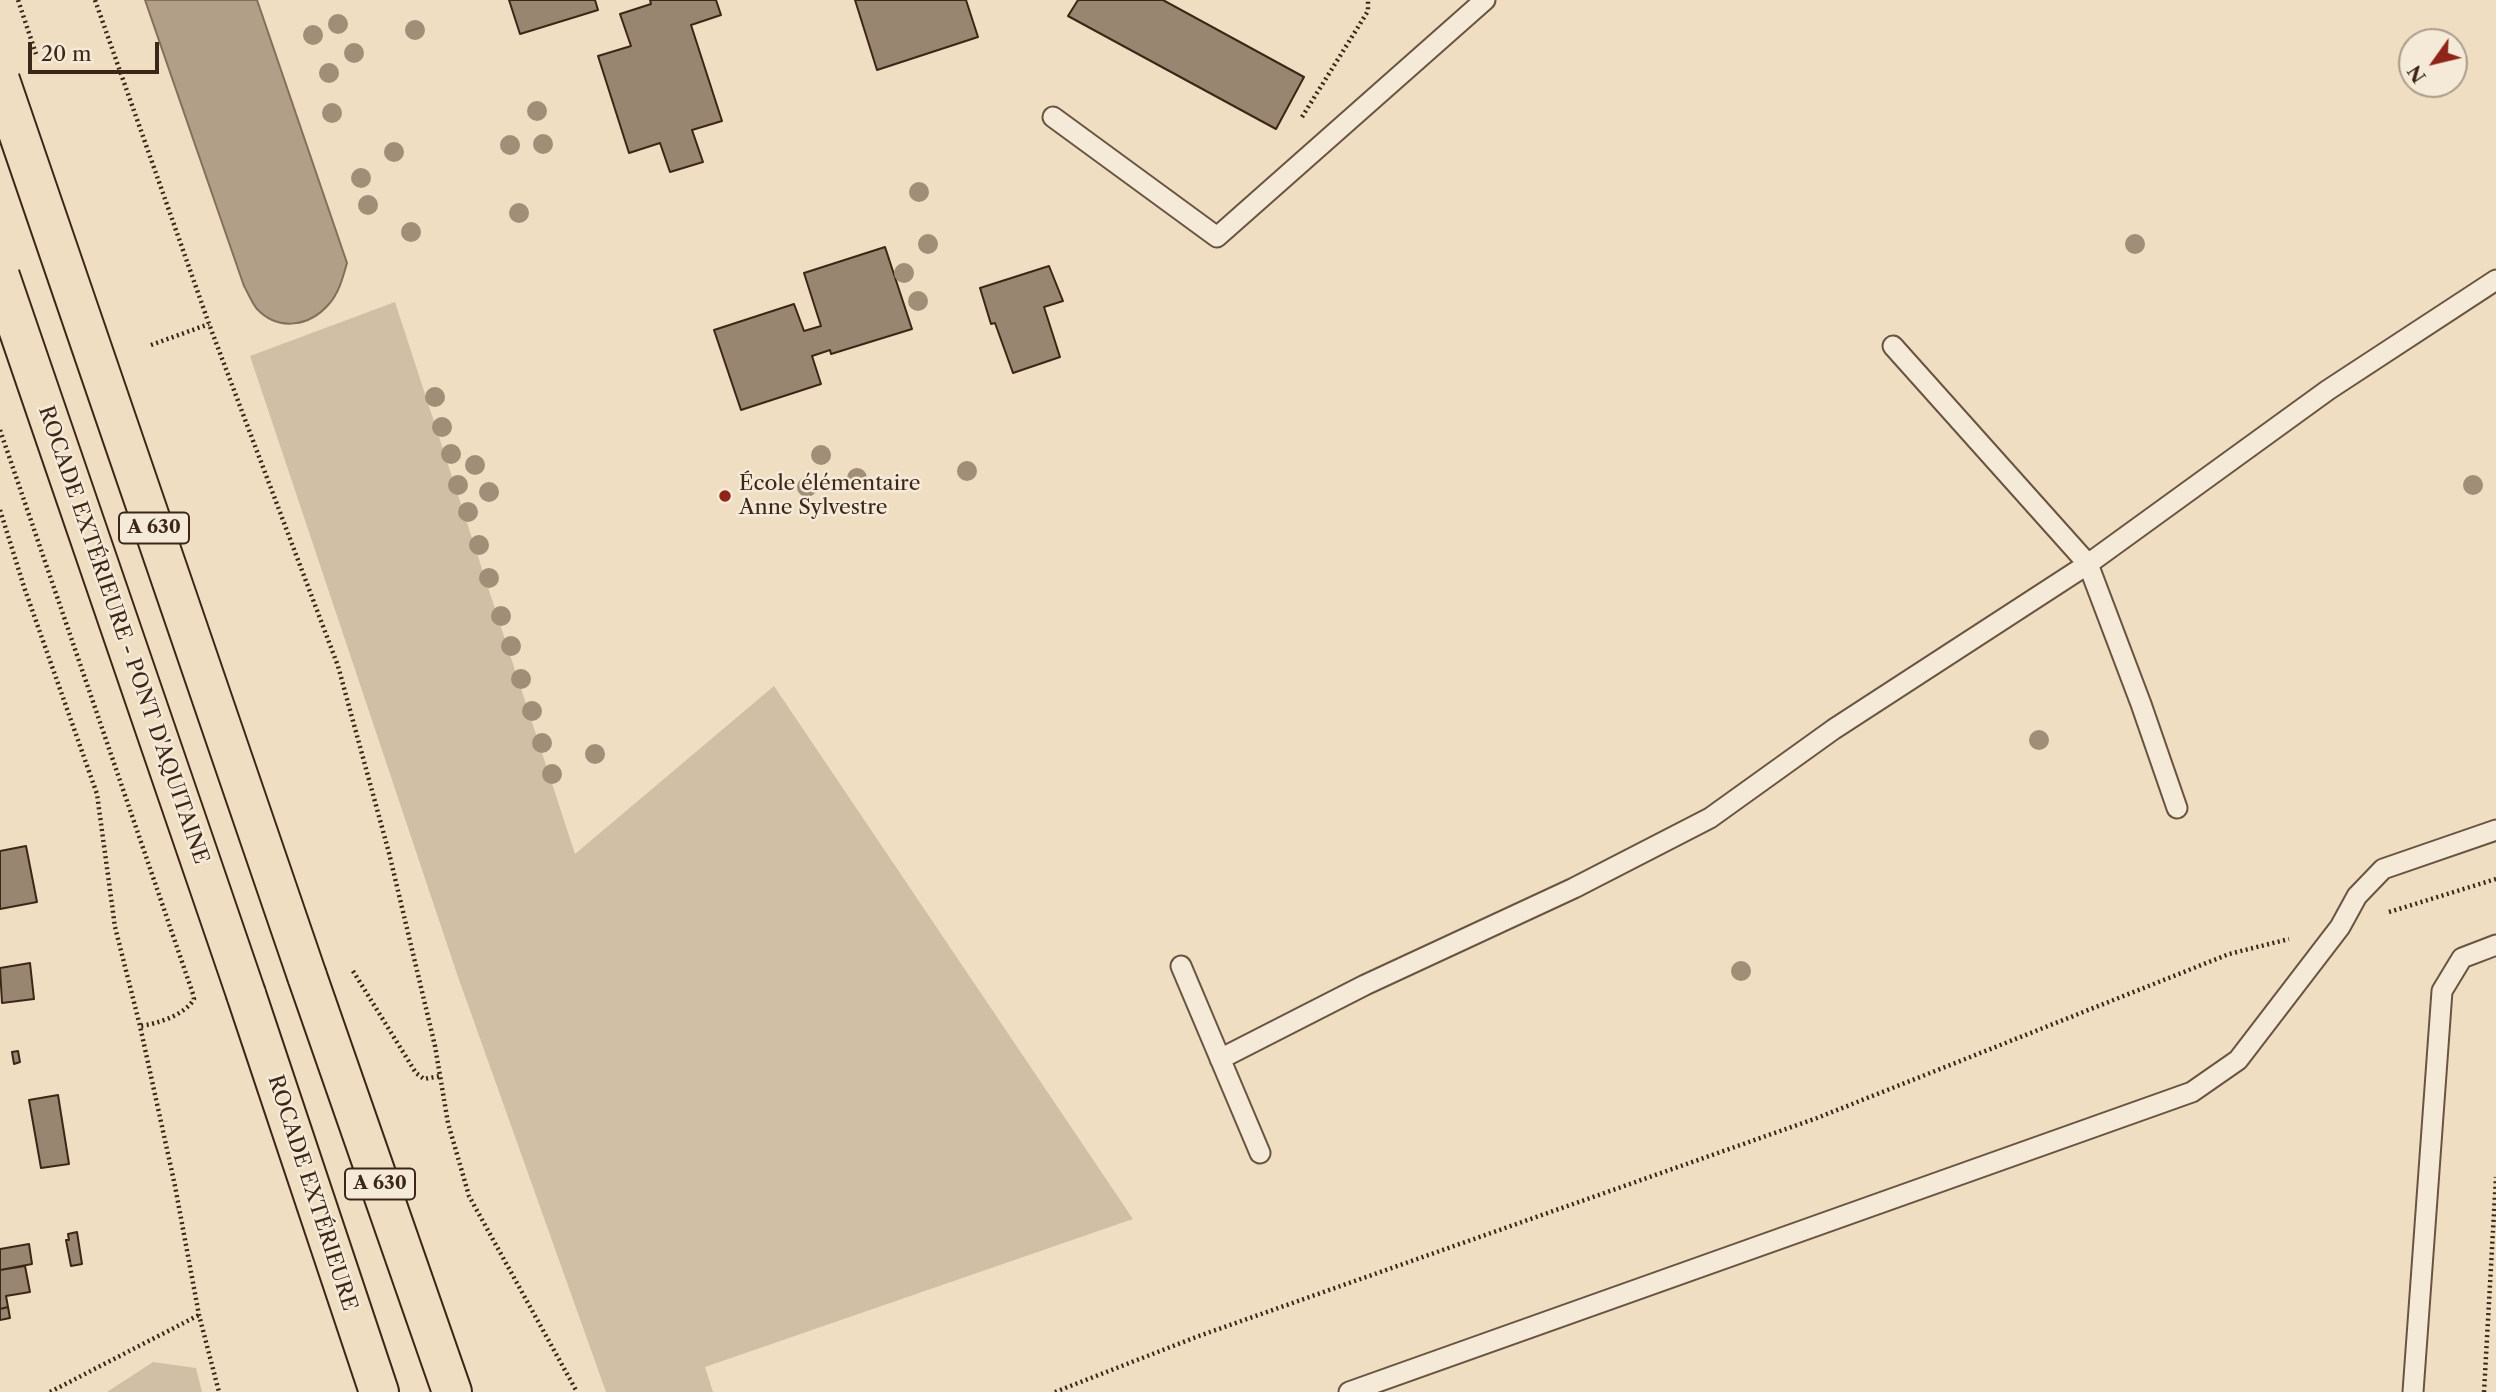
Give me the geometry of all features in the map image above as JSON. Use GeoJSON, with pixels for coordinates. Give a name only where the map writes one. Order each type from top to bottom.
{"type":"FeatureCollection","features":[{"type":"Feature","properties":{"kind":"highway","name":"A 630"},"geometry":{"type":"LineString","coordinates":[[0,79],[452,1392]]}},
{"type":"Feature","properties":{"kind":"highway","name":"ROCADE EXTÉRIEURE - PONT D'AQUITAINE"},"geometry":{"type":"LineString","coordinates":[[0,276],[246,994]]}},
{"type":"Feature","properties":{"kind":"highway","name":"ROCADE EXTÉRIEURE"},"geometry":{"type":"LineString","coordinates":[[246,994],[379,1392]]}},
{"type":"Feature","properties":{"kind":"lane"},"geometry":{"type":"LineString","coordinates":[[1053,117],[1217,237],[1485,0]]}},
{"type":"Feature","properties":{"kind":"lane"},"geometry":{"type":"LineString","coordinates":[[1220,1059],[1365,985],[1574,888],[1710,818],[1834,729],[2088,564],[2329,390],[2496,280]]}},
{"type":"Feature","properties":{"kind":"lane"},"geometry":{"type":"LineString","coordinates":[[1893,346],[2088,564],[2177,808]]}},
{"type":"Feature","properties":{"kind":"lane"},"geometry":{"type":"LineString","coordinates":[[1349,1392],[2192,1092],[2238,1060],[2340,927],[2357,896],[2383,869],[2496,830]]}},
{"type":"Feature","properties":{"kind":"lane"},"geometry":{"type":"LineString","coordinates":[[2413,1392],[2442,991],[2462,958],[2496,945]]}},
{"type":"Feature","properties":{"kind":"lane"},"geometry":{"type":"LineString","coordinates":[[1181,966],[1260,1153]]}},
{"type":"Feature","properties":{"kind":"path"},"geometry":{"type":"LineString","coordinates":[[94,0],[209,324],[338,666],[389,853],[440,1076],[448,1123],[469,1196],[577,1392]]}},
{"type":"Feature","properties":{"kind":"path"},"geometry":{"type":"LineString","coordinates":[[1312,153],[1292,131],[1368,11],[1368,0]]}},
{"type":"Feature","properties":{"kind":"path"},"geometry":{"type":"LineString","coordinates":[[150,345],[209,324]]}},
{"type":"Feature","properties":{"kind":"path"},"geometry":{"type":"LineString","coordinates":[[0,430],[193,994],[192,1004],[172,1016],[140,1026]]}},
{"type":"Feature","properties":{"kind":"path"},"geometry":{"type":"LineString","coordinates":[[0,510],[24,587],[97,794],[115,927],[140,1026],[175,1186],[199,1315],[219,1392]]}},
{"type":"Feature","properties":{"kind":"path"},"geometry":{"type":"LineString","coordinates":[[1055,1392],[1196,1337],[1817,1118],[2229,954],[2340,927],[2496,879]]}},
{"type":"Feature","properties":{"kind":"path"},"geometry":{"type":"LineString","coordinates":[[349,965],[416,1073],[424,1079],[440,1076]]}},
{"type":"Feature","properties":{"kind":"path"},"geometry":{"type":"LineString","coordinates":[[2484,1392],[2496,1177]]}},
{"type":"Feature","properties":{"kind":"path"},"geometry":{"type":"LineString","coordinates":[[50,1392],[199,1315]]}},
{"type":"Feature","properties":{"kind":"shaded area"},"geometry":{"type":"Polygon","coordinates":[[[145,0],[257,0],[347,263],[335,295],[329,304],[313,317],[294,323],[275,321],[257,309],[250,298],[145,0]]]}},
{"type":"Feature","properties":{"kind":"shaded area"},"geometry":{"type":"Polygon","coordinates":[[[395,302],[575,854],[774,686],[1133,1219],[705,1367],[713,1392],[606,1392],[457,974],[250,356],[395,302]]]}},
{"type":"Feature","properties":{"kind":"shaded area"},"geometry":{"type":"Polygon","coordinates":[[[153,1362],[196,1368],[202,1392],[107,1392],[153,1362]]]}},
{"type":"Feature","properties":{"kind":"building"},"geometry":{"type":"Polygon","coordinates":[[[509,0],[595,0],[598,10],[520,34],[509,0]]]}},
{"type":"Feature","properties":{"kind":"building"},"geometry":{"type":"Polygon","coordinates":[[[650,0],[716,0],[721,15],[691,25],[722,121],[692,130],[703,162],[670,172],[660,143],[629,153],[598,56],[631,46],[620,14],[651,4],[650,0]]]}},
{"type":"Feature","properties":{"kind":"building"},"geometry":{"type":"Polygon","coordinates":[[[855,0],[966,0],[978,37],[877,70],[855,0]]]}},
{"type":"Feature","properties":{"kind":"building"},"geometry":{"type":"Polygon","coordinates":[[[1078,0],[1163,0],[1304,77],[1276,129],[1068,16],[1078,0]]]}},
{"type":"Feature","properties":{"kind":"building"},"geometry":{"type":"Polygon","coordinates":[[[885,247],[912,329],[831,354],[830,350],[812,356],[821,384],[741,410],[714,330],[794,304],[804,331],[821,326],[804,273],[885,247]]]}},
{"type":"Feature","properties":{"kind":"building"},"geometry":{"type":"Polygon","coordinates":[[[1049,266],[1063,301],[1044,307],[1060,357],[1013,373],[995,323],[991,324],[980,288],[1049,266]]]}},
{"type":"Feature","properties":{"kind":"building"},"geometry":{"type":"Polygon","coordinates":[[[26,846],[37,902],[0,909],[0,851],[26,846]]]}},
{"type":"Feature","properties":{"kind":"building"},"geometry":{"type":"Polygon","coordinates":[[[30,963],[34,999],[2,1003],[0,968],[30,963]]]}},
{"type":"Feature","properties":{"kind":"building"},"geometry":{"type":"Polygon","coordinates":[[[18,1051],[20,1062],[14,1064],[12,1052],[18,1051]]]}},
{"type":"Feature","properties":{"kind":"building"},"geometry":{"type":"Polygon","coordinates":[[[58,1095],[69,1164],[41,1168],[29,1100],[58,1095]]]}},
{"type":"Feature","properties":{"kind":"building"},"geometry":{"type":"Polygon","coordinates":[[[77,1232],[82,1264],[71,1266],[66,1240],[69,1240],[68,1234],[77,1232]]]}},
{"type":"Feature","properties":{"kind":"building"},"geometry":{"type":"Polygon","coordinates":[[[29,1244],[32,1264],[0,1270],[0,1249],[29,1244]]]}},
{"type":"Feature","properties":{"kind":"building"},"geometry":{"type":"Polygon","coordinates":[[[25,1266],[30,1292],[6,1296],[8,1307],[0,1309],[0,1270],[25,1266]]]}},
{"type":"Feature","properties":{"kind":"building"},"geometry":{"type":"Polygon","coordinates":[[[8,1307],[10,1318],[0,1320],[0,1309],[8,1307]]]}},
{"type":"Feature","properties":{"kind":"place","name":"École élémentaire Anne Sylvestre"},"geometry":{"type":"Point","coordinates":[725,496]}}]}
